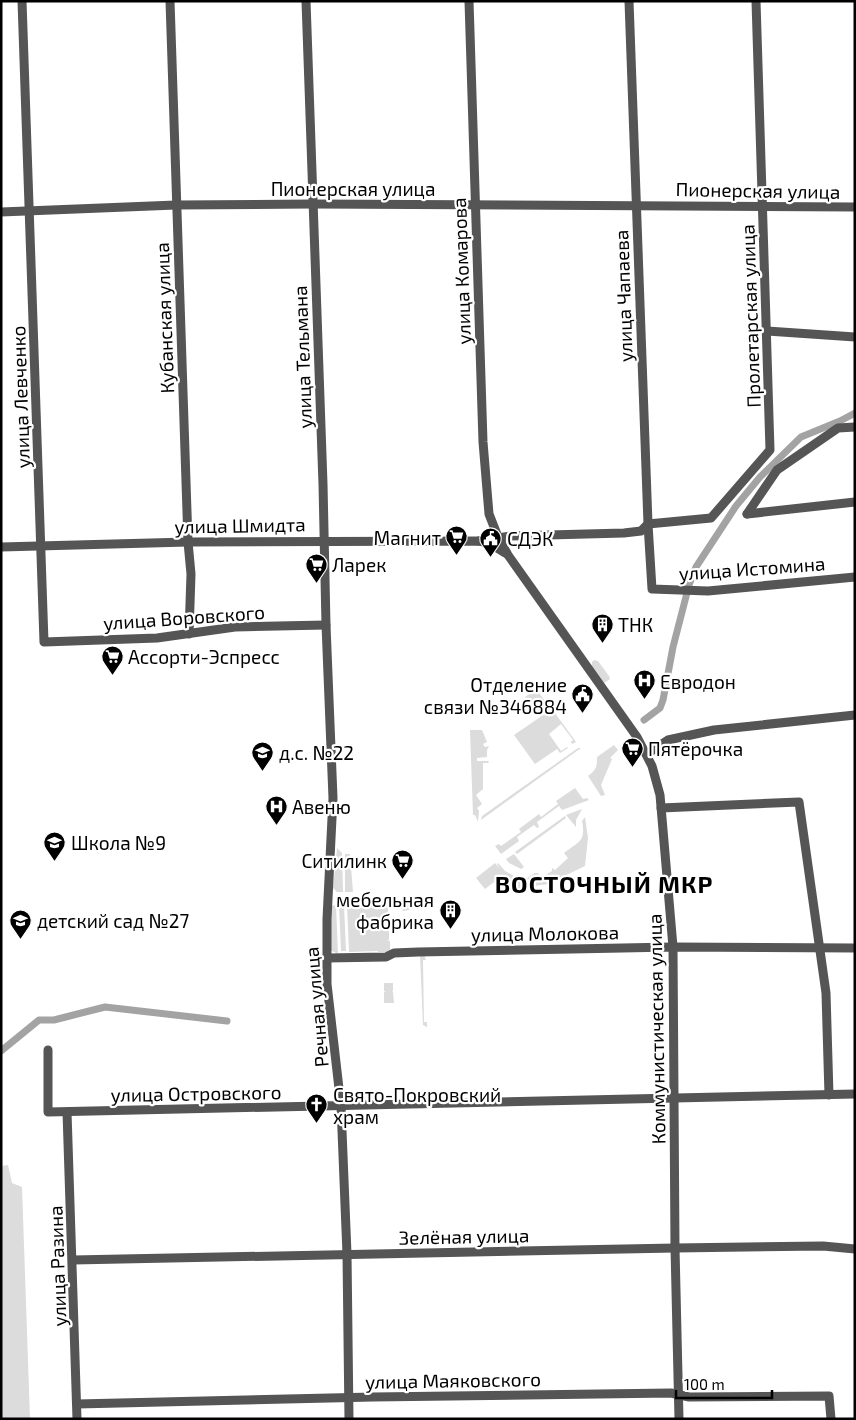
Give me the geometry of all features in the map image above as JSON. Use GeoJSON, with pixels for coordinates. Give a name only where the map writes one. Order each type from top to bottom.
{"type":"FeatureCollection","features":[{"type":"Feature","properties":{"kind":"street","name":"улица Левченко"},"geometry":{"type":"LineString","coordinates":[[22,1],[44,642]]}},
{"type":"Feature","properties":{"kind":"street","name":"Кубанская улица"},"geometry":{"type":"LineString","coordinates":[[170,1],[188,542],[191,574],[189,634]]}},
{"type":"Feature","properties":{"kind":"street","name":"улица Тельмана"},"geometry":{"type":"LineString","coordinates":[[306,1],[329,712]]}},
{"type":"Feature","properties":{"kind":"street","name":"улица Комарова"},"geometry":{"type":"LineString","coordinates":[[469,1],[485,470],[489,514],[498,537]]}},
{"type":"Feature","properties":{"kind":"street","name":"улица Чапаева"},"geometry":{"type":"LineString","coordinates":[[629,1],[652,589]]}},
{"type":"Feature","properties":{"kind":"street","name":"Пролетарская улица"},"geometry":{"type":"LineString","coordinates":[[756,1],[770,450]]}},
{"type":"Feature","properties":{"kind":"street","name":"Пионерская улица"},"geometry":{"type":"LineString","coordinates":[[1,212],[176,205],[313,204],[636,204],[855,207]]}},
{"type":"Feature","properties":{"kind":"street"},"geometry":{"type":"LineString","coordinates":[[767,331],[855,337]]}},
{"type":"Feature","properties":{"kind":"street"},"geometry":{"type":"LineString","coordinates":[[855,427],[838,428],[777,470],[747,514],[855,502]]}},
{"type":"Feature","properties":{"kind":"street","name":"улица Шмидта"},"geometry":{"type":"LineString","coordinates":[[479,541],[511,536],[624,533],[641,531],[648,524],[711,518],[770,450]]}},
{"type":"Feature","properties":{"kind":"street","name":"Коммунистическая улица"},"geometry":{"type":"LineString","coordinates":[[498,537],[508,555],[631,729],[647,754],[657,782],[673,946],[675,1248],[679,1419]]}},
{"type":"Feature","properties":{"kind":"street","name":"улица Шмидта"},"geometry":{"type":"LineString","coordinates":[[1,547],[188,542],[479,541],[489,543],[508,555]]}},
{"type":"Feature","properties":{"kind":"street","name":"улица Истомина"},"geometry":{"type":"LineString","coordinates":[[652,589],[708,591],[855,577]]}},
{"type":"Feature","properties":{"kind":"street","name":"улица Воровского"},"geometry":{"type":"LineString","coordinates":[[44,642],[157,638],[235,627],[326,625]]}},
{"type":"Feature","properties":{"kind":"street","name":"Речная улица"},"geometry":{"type":"LineString","coordinates":[[329,712],[333,809],[326,958],[329,1009],[341,1106],[347,1254],[349,1419]]}},
{"type":"Feature","properties":{"kind":"street"},"geometry":{"type":"LineString","coordinates":[[647,754],[668,740],[714,730],[855,715]]}},
{"type":"Feature","properties":{"kind":"street"},"geometry":{"type":"LineString","coordinates":[[661,808],[799,802],[826,993],[828,1095]]}},
{"type":"Feature","properties":{"kind":"street","name":"улица Молокова"},"geometry":{"type":"LineString","coordinates":[[326,958],[386,956],[394,953],[414,952],[673,946],[855,948]]}},
{"type":"Feature","properties":{"kind":"street","name":"улица Островского"},"geometry":{"type":"LineString","coordinates":[[48,1050],[48,1112],[855,1094]]}},
{"type":"Feature","properties":{"kind":"street","name":"улица Разина"},"geometry":{"type":"LineString","coordinates":[[67,1112],[78,1419]]}},
{"type":"Feature","properties":{"kind":"street","name":"Зелёная улица"},"geometry":{"type":"LineString","coordinates":[[73,1260],[675,1248],[823,1246],[855,1249]]}},
{"type":"Feature","properties":{"kind":"street","name":"улица Маяковского"},"geometry":{"type":"LineString","coordinates":[[77,1404],[373,1397],[671,1393],[689,1397],[830,1396],[831,1419]]}},
{"type":"Feature","properties":{"kind":"shaded area"},"geometry":{"type":"Polygon","coordinates":[[[594,660],[598,661],[609,676],[610,679],[604,683],[592,666],[594,660]]]}},
{"type":"Feature","properties":{"kind":"shaded area"},"geometry":{"type":"Polygon","coordinates":[[[536,689],[545,701],[534,709],[525,697],[536,689]]]}},
{"type":"Feature","properties":{"kind":"shaded area"},"geometry":{"type":"Polygon","coordinates":[[[552,709],[576,742],[572,744],[573,740],[561,724],[549,734],[561,751],[568,748],[560,753],[557,749],[535,764],[514,735],[552,709]]]}},
{"type":"Feature","properties":{"kind":"shaded area"},"geometry":{"type":"Polygon","coordinates":[[[470,730],[482,730],[487,742],[483,744],[485,747],[489,746],[487,757],[477,758],[477,761],[489,761],[488,763],[483,763],[483,789],[476,795],[482,804],[477,808],[479,811],[478,822],[475,815],[473,815],[470,730]]]}},
{"type":"Feature","properties":{"kind":"shaded area"},"geometry":{"type":"Polygon","coordinates":[[[614,745],[618,750],[610,758],[612,759],[601,785],[605,795],[601,796],[588,776],[596,768],[597,757],[614,745]]]}},
{"type":"Feature","properties":{"kind":"shaded area"},"geometry":{"type":"Polygon","coordinates":[[[578,748],[581,748],[481,820],[482,816],[578,748]]]}},
{"type":"Feature","properties":{"kind":"shaded area"},"geometry":{"type":"Polygon","coordinates":[[[575,788],[583,799],[587,798],[589,800],[562,810],[559,806],[537,822],[539,827],[537,828],[534,825],[517,837],[519,841],[501,854],[495,846],[499,844],[501,846],[521,832],[519,829],[539,814],[541,817],[558,804],[556,801],[575,788]]]}},
{"type":"Feature","properties":{"kind":"shaded area"},"geometry":{"type":"Polygon","coordinates":[[[582,809],[576,820],[576,827],[566,815],[582,809]]]}},
{"type":"Feature","properties":{"kind":"shaded area"},"geometry":{"type":"Polygon","coordinates":[[[565,816],[566,818],[517,854],[515,852],[565,816]]]}},
{"type":"Feature","properties":{"kind":"shaded area"},"geometry":{"type":"Polygon","coordinates":[[[585,817],[588,838],[585,866],[548,884],[512,889],[509,882],[501,883],[498,879],[485,889],[476,878],[495,863],[500,869],[498,863],[505,871],[516,877],[517,875],[527,878],[538,873],[541,878],[552,871],[552,868],[555,870],[568,858],[564,853],[582,837],[582,821],[585,817]]]}},
{"type":"Feature","properties":{"kind":"shaded area"},"geometry":{"type":"Polygon","coordinates":[[[337,848],[342,853],[343,892],[337,892],[333,888],[337,848]]]}},
{"type":"Feature","properties":{"kind":"shaded area"},"geometry":{"type":"Polygon","coordinates":[[[345,854],[350,854],[353,892],[345,892],[345,854]]]}},
{"type":"Feature","properties":{"kind":"shaded area"},"geometry":{"type":"Polygon","coordinates":[[[514,854],[524,867],[521,869],[509,863],[506,859],[514,854]]]}},
{"type":"Feature","properties":{"kind":"shaded area"},"geometry":{"type":"Polygon","coordinates":[[[413,900],[409,910],[403,911],[402,907],[390,907],[390,902],[413,900]]]}},
{"type":"Feature","properties":{"kind":"shaded area"},"geometry":{"type":"Polygon","coordinates":[[[388,902],[388,917],[385,917],[386,926],[389,927],[389,940],[386,940],[390,941],[389,952],[349,952],[347,905],[388,902]]]}},
{"type":"Feature","properties":{"kind":"shaded area"},"geometry":{"type":"Polygon","coordinates":[[[336,905],[338,954],[330,950],[331,906],[336,905]]]}},
{"type":"Feature","properties":{"kind":"shaded area"},"geometry":{"type":"Polygon","coordinates":[[[339,905],[344,905],[346,951],[341,951],[339,905]]]}},
{"type":"Feature","properties":{"kind":"shaded area"},"geometry":{"type":"Polygon","coordinates":[[[420,955],[424,955],[426,960],[423,960],[424,1022],[427,1022],[427,1027],[423,1025],[420,955]]]}},
{"type":"Feature","properties":{"kind":"shaded area"},"geometry":{"type":"Polygon","coordinates":[[[384,983],[393,983],[394,1003],[384,1003],[384,992],[386,992],[384,991],[384,983]]]}},
{"type":"Feature","properties":{"kind":"shaded area"},"geometry":{"type":"Polygon","coordinates":[[[8,1165],[12,1183],[22,1187],[30,1419],[1,1419],[1,1166],[8,1165]]]}},
{"type":"Feature","properties":{"kind":"waterway"},"geometry":{"type":"LineString","coordinates":[[644,720],[660,708],[663,700],[673,647],[689,585],[696,567],[736,506],[760,477],[801,437],[855,413]]}},
{"type":"Feature","properties":{"kind":"waterway"},"geometry":{"type":"LineString","coordinates":[[1,1051],[39,1020],[54,1020],[105,1007],[227,1021]]}},
{"type":"Feature","properties":{"kind":"place","name":"Магнит"},"geometry":{"type":"Point","coordinates":[457,556]}},
{"type":"Feature","properties":{"kind":"place","name":"СДЭК"},"geometry":{"type":"Point","coordinates":[491,557]}},
{"type":"Feature","properties":{"kind":"place","name":"Ларек"},"geometry":{"type":"Point","coordinates":[316,583]}},
{"type":"Feature","properties":{"kind":"place","name":"ТНК"},"geometry":{"type":"Point","coordinates":[602,643]}},
{"type":"Feature","properties":{"kind":"place","name":"Ассорти-Эспресс"},"geometry":{"type":"Point","coordinates":[112,675]}},
{"type":"Feature","properties":{"kind":"place","name":"Евродон"},"geometry":{"type":"Point","coordinates":[644,700]}},
{"type":"Feature","properties":{"kind":"place","name":"Отделение связи №346884"},"geometry":{"type":"Point","coordinates":[583,714]}},
{"type":"Feature","properties":{"kind":"place","name":"Пятёрочка"},"geometry":{"type":"Point","coordinates":[632,767]}},
{"type":"Feature","properties":{"kind":"place","name":"д.с. №22"},"geometry":{"type":"Point","coordinates":[263,771]}},
{"type":"Feature","properties":{"kind":"place","name":"Авеню"},"geometry":{"type":"Point","coordinates":[276,825]}},
{"type":"Feature","properties":{"kind":"place","name":"Школа №9"},"geometry":{"type":"Point","coordinates":[55,861]}},
{"type":"Feature","properties":{"kind":"place","name":"Ситилинк"},"geometry":{"type":"Point","coordinates":[403,879]}},
{"type":"Feature","properties":{"kind":"place","name":"мебельная фабрика"},"geometry":{"type":"Point","coordinates":[450,929]}},
{"type":"Feature","properties":{"kind":"place","name":"детский сад №27"},"geometry":{"type":"Point","coordinates":[21,939]}},
{"type":"Feature","properties":{"kind":"place","name":"Свято-Покровский храм"},"geometry":{"type":"Point","coordinates":[317,1124]}},
{"type":"Feature","properties":{"kind":"district","name":"ВОСТОЧНЫЙ МКР"},"geometry":{"type":"Point","coordinates":[604,883]}}]}
